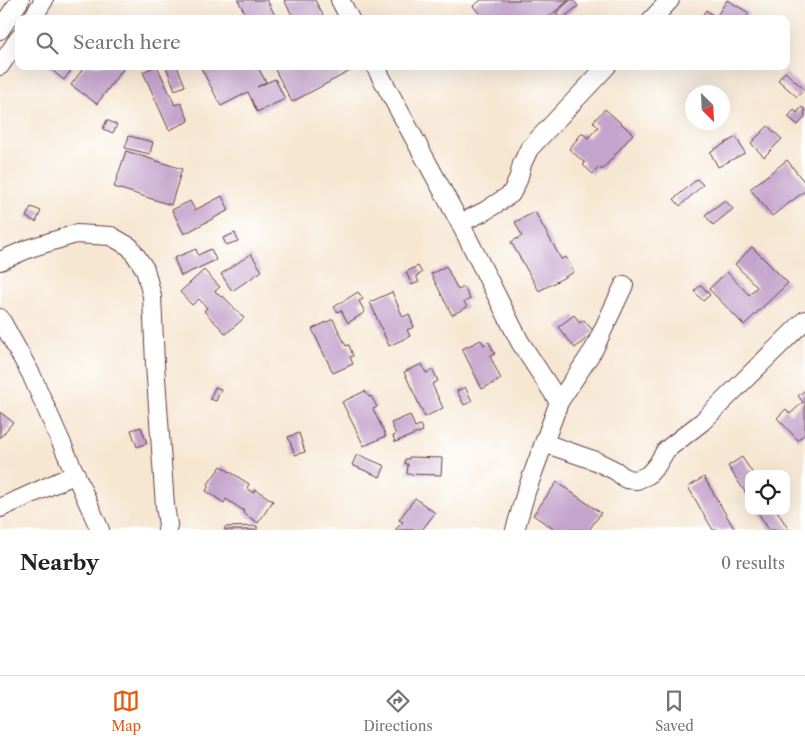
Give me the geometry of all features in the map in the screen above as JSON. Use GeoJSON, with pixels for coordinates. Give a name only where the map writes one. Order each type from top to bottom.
{"type":"FeatureCollection","features":[{"type":"Feature","properties":{"kind":"street"},"geometry":{"type":"LineString","coordinates":[[0,30],[20,0]]}},
{"type":"Feature","properties":{"kind":"street"},"geometry":{"type":"LineString","coordinates":[[35,15],[44,0]]}},
{"type":"Feature","properties":{"kind":"street"},"geometry":{"type":"LineString","coordinates":[[340,0],[348,15]]}},
{"type":"Feature","properties":{"kind":"street"},"geometry":{"type":"LineString","coordinates":[[656,15],[670,0]]}},
{"type":"Feature","properties":{"kind":"street"},"geometry":{"type":"LineString","coordinates":[[0,66],[15,44]]}},
{"type":"Feature","properties":{"kind":"street"},"geometry":{"type":"LineString","coordinates":[[377,70],[460,223],[520,342],[559,402]]}},
{"type":"Feature","properties":{"kind":"street"},"geometry":{"type":"LineString","coordinates":[[460,223],[485,211],[511,194],[518,180],[522,164],[530,149],[603,70]]}},
{"type":"Feature","properties":{"kind":"street"},"geometry":{"type":"LineString","coordinates":[[0,261],[30,248],[76,234],[111,236],[130,247],[145,269],[152,296],[167,530]]}},
{"type":"Feature","properties":{"kind":"street"},"geometry":{"type":"LineString","coordinates":[[515,530],[526,492],[559,402],[594,349],[624,285]]}},
{"type":"Feature","properties":{"kind":"street"},"geometry":{"type":"LineString","coordinates":[[0,318],[31,374],[100,530]]}},
{"type":"Feature","properties":{"kind":"street"},"geometry":{"type":"LineString","coordinates":[[544,443],[596,461],[616,471],[626,479],[637,480],[648,475],[666,450],[702,422],[805,320]]}},
{"type":"Feature","properties":{"kind":"street"},"geometry":{"type":"LineString","coordinates":[[0,508],[76,474]]}},
{"type":"Feature","properties":{"kind":"building"},"geometry":{"type":"Polygon","coordinates":[[[238,0],[267,0],[275,15],[246,15],[238,0]]]}},
{"type":"Feature","properties":{"kind":"building"},"geometry":{"type":"Polygon","coordinates":[[[284,0],[315,0],[323,15],[292,15],[284,0]]]}},
{"type":"Feature","properties":{"kind":"building"},"geometry":{"type":"Polygon","coordinates":[[[481,0],[569,0],[551,15],[481,15],[473,6],[481,0]]]}},
{"type":"Feature","properties":{"kind":"building"},"geometry":{"type":"Polygon","coordinates":[[[570,0],[573,0],[578,6],[567,15],[558,15],[556,13],[570,0]]]}},
{"type":"Feature","properties":{"kind":"building"},"geometry":{"type":"Polygon","coordinates":[[[727,0],[749,13],[748,15],[717,15],[727,0]]]}},
{"type":"Feature","properties":{"kind":"building"},"geometry":{"type":"Polygon","coordinates":[[[706,10],[713,15],[703,15],[706,10]]]}},
{"type":"Feature","properties":{"kind":"building"},"geometry":{"type":"Polygon","coordinates":[[[52,70],[71,70],[64,80],[52,70]]]}},
{"type":"Feature","properties":{"kind":"building"},"geometry":{"type":"Polygon","coordinates":[[[82,70],[122,70],[97,104],[71,85],[82,70]]]}},
{"type":"Feature","properties":{"kind":"building"},"geometry":{"type":"Polygon","coordinates":[[[159,70],[175,105],[181,103],[189,121],[169,130],[143,72],[159,70]]]}},
{"type":"Feature","properties":{"kind":"building"},"geometry":{"type":"Polygon","coordinates":[[[167,70],[179,70],[185,86],[175,90],[167,70]]]}},
{"type":"Feature","properties":{"kind":"building"},"geometry":{"type":"Polygon","coordinates":[[[202,70],[259,70],[266,82],[257,87],[275,79],[285,99],[257,112],[248,92],[221,106],[202,70]]]}},
{"type":"Feature","properties":{"kind":"building"},"geometry":{"type":"Polygon","coordinates":[[[275,70],[352,70],[292,102],[275,70]]]}},
{"type":"Feature","properties":{"kind":"building"},"geometry":{"type":"Polygon","coordinates":[[[785,72],[804,89],[797,97],[778,80],[785,72]]]}},
{"type":"Feature","properties":{"kind":"building"},"geometry":{"type":"Polygon","coordinates":[[[802,107],[805,110],[805,117],[798,125],[788,117],[794,110],[797,113],[802,107]]]}},
{"type":"Feature","properties":{"kind":"building"},"geometry":{"type":"Polygon","coordinates":[[[605,109],[633,134],[602,170],[599,167],[593,174],[583,165],[585,163],[569,149],[582,133],[588,138],[598,127],[593,122],[605,109]]]}},
{"type":"Feature","properties":{"kind":"building"},"geometry":{"type":"Polygon","coordinates":[[[107,120],[117,125],[113,133],[103,129],[107,120]]]}},
{"type":"Feature","properties":{"kind":"building"},"geometry":{"type":"Polygon","coordinates":[[[768,126],[782,139],[764,157],[751,143],[768,126]]]}},
{"type":"Feature","properties":{"kind":"building"},"geometry":{"type":"Polygon","coordinates":[[[129,136],[153,142],[150,154],[125,148],[129,136]]]}},
{"type":"Feature","properties":{"kind":"building"},"geometry":{"type":"Polygon","coordinates":[[[736,137],[745,153],[718,167],[710,152],[736,137]]]}},
{"type":"Feature","properties":{"kind":"building"},"geometry":{"type":"Polygon","coordinates":[[[126,151],[182,169],[171,205],[114,187],[126,151]]]}},
{"type":"Feature","properties":{"kind":"building"},"geometry":{"type":"Polygon","coordinates":[[[787,160],[805,183],[805,191],[772,216],[750,189],[787,160]]]}},
{"type":"Feature","properties":{"kind":"building"},"geometry":{"type":"Polygon","coordinates":[[[697,179],[703,185],[680,206],[674,199],[697,179]]]}},
{"type":"Feature","properties":{"kind":"building"},"geometry":{"type":"Polygon","coordinates":[[[222,196],[229,210],[184,234],[172,210],[190,201],[195,210],[222,196]]]}},
{"type":"Feature","properties":{"kind":"building"},"geometry":{"type":"Polygon","coordinates":[[[725,200],[733,209],[713,225],[705,215],[725,200]]]}},
{"type":"Feature","properties":{"kind":"building"},"geometry":{"type":"Polygon","coordinates":[[[31,207],[41,211],[36,222],[26,217],[31,207]]]}},
{"type":"Feature","properties":{"kind":"building"},"geometry":{"type":"Polygon","coordinates":[[[535,212],[561,259],[566,257],[574,272],[539,291],[511,242],[522,236],[515,222],[535,212]]]}},
{"type":"Feature","properties":{"kind":"building"},"geometry":{"type":"Polygon","coordinates":[[[235,233],[238,241],[226,245],[223,238],[235,233]]]}},
{"type":"Feature","properties":{"kind":"building"},"geometry":{"type":"Polygon","coordinates":[[[752,247],[788,283],[744,325],[709,289],[727,272],[749,295],[757,287],[735,264],[752,247]]]}},
{"type":"Feature","properties":{"kind":"building"},"geometry":{"type":"Polygon","coordinates":[[[196,249],[198,255],[211,249],[216,260],[181,276],[174,258],[196,249]]]}},
{"type":"Feature","properties":{"kind":"building"},"geometry":{"type":"Polygon","coordinates":[[[251,254],[262,271],[232,291],[221,274],[251,254]]]}},
{"type":"Feature","properties":{"kind":"building"},"geometry":{"type":"Polygon","coordinates":[[[418,266],[422,273],[416,276],[419,282],[412,285],[406,272],[418,266]]]}},
{"type":"Feature","properties":{"kind":"building"},"geometry":{"type":"Polygon","coordinates":[[[446,266],[458,290],[464,287],[470,299],[464,302],[467,307],[452,315],[431,274],[446,266]]]}},
{"type":"Feature","properties":{"kind":"building"},"geometry":{"type":"Polygon","coordinates":[[[204,270],[220,287],[215,291],[221,297],[223,296],[244,318],[226,334],[204,311],[207,308],[199,299],[192,305],[180,292],[204,270]]]}},
{"type":"Feature","properties":{"kind":"building"},"geometry":{"type":"Polygon","coordinates":[[[701,285],[710,295],[703,301],[694,291],[701,285]]]}},
{"type":"Feature","properties":{"kind":"building"},"geometry":{"type":"Polygon","coordinates":[[[358,292],[363,299],[359,301],[365,312],[348,323],[341,310],[338,312],[334,307],[358,292]]]}},
{"type":"Feature","properties":{"kind":"building"},"geometry":{"type":"Polygon","coordinates":[[[392,292],[403,317],[409,314],[414,327],[407,330],[410,336],[389,346],[370,302],[392,292]]]}},
{"type":"Feature","properties":{"kind":"building"},"geometry":{"type":"Polygon","coordinates":[[[574,315],[580,323],[584,320],[594,332],[575,348],[558,327],[574,315]]]}},
{"type":"Feature","properties":{"kind":"building"},"geometry":{"type":"Polygon","coordinates":[[[333,319],[346,346],[349,345],[353,356],[350,357],[353,364],[333,373],[312,329],[333,319]]]}},
{"type":"Feature","properties":{"kind":"building"},"geometry":{"type":"Polygon","coordinates":[[[481,340],[484,345],[489,342],[495,354],[490,356],[501,379],[482,389],[462,349],[481,340]]]}},
{"type":"Feature","properties":{"kind":"building"},"geometry":{"type":"Polygon","coordinates":[[[422,364],[426,373],[433,370],[438,381],[432,384],[443,408],[425,417],[404,372],[422,364]]]}},
{"type":"Feature","properties":{"kind":"building"},"geometry":{"type":"Polygon","coordinates":[[[215,387],[221,389],[216,401],[210,399],[215,387]]]}},
{"type":"Feature","properties":{"kind":"building"},"geometry":{"type":"Polygon","coordinates":[[[465,387],[472,401],[464,405],[457,391],[465,387]]]}},
{"type":"Feature","properties":{"kind":"building"},"geometry":{"type":"Polygon","coordinates":[[[805,390],[805,434],[798,440],[777,418],[786,409],[790,414],[803,402],[798,396],[805,390]]]}},
{"type":"Feature","properties":{"kind":"building"},"geometry":{"type":"Polygon","coordinates":[[[365,391],[369,397],[371,396],[377,407],[373,409],[386,436],[364,446],[342,402],[365,391]]]}},
{"type":"Feature","properties":{"kind":"building"},"geometry":{"type":"Polygon","coordinates":[[[0,412],[13,422],[0,438],[0,412]]]}},
{"type":"Feature","properties":{"kind":"building"},"geometry":{"type":"Polygon","coordinates":[[[410,415],[415,427],[420,425],[423,431],[395,442],[393,436],[396,435],[391,423],[410,415]]]}},
{"type":"Feature","properties":{"kind":"building"},"geometry":{"type":"Polygon","coordinates":[[[141,427],[147,443],[137,447],[131,430],[141,427]]]}},
{"type":"Feature","properties":{"kind":"building"},"geometry":{"type":"Polygon","coordinates":[[[299,433],[305,452],[295,455],[288,437],[299,433]]]}},
{"type":"Feature","properties":{"kind":"building"},"geometry":{"type":"Polygon","coordinates":[[[357,454],[385,466],[380,477],[352,465],[357,454]]]}},
{"type":"Feature","properties":{"kind":"building"},"geometry":{"type":"Polygon","coordinates":[[[409,457],[442,458],[441,475],[407,474],[408,464],[405,464],[405,459],[409,459],[409,457]]]}},
{"type":"Feature","properties":{"kind":"building"},"geometry":{"type":"Polygon","coordinates":[[[742,457],[750,470],[745,470],[745,492],[728,466],[742,457]]]}},
{"type":"Feature","properties":{"kind":"building"},"geometry":{"type":"Polygon","coordinates":[[[221,466],[249,484],[247,488],[253,493],[255,489],[273,501],[258,523],[226,499],[224,503],[206,491],[208,484],[221,466]]]}},
{"type":"Feature","properties":{"kind":"building"},"geometry":{"type":"Polygon","coordinates":[[[704,477],[735,530],[713,530],[688,487],[704,477]]]}},
{"type":"Feature","properties":{"kind":"building"},"geometry":{"type":"Polygon","coordinates":[[[557,482],[601,513],[589,530],[555,530],[533,515],[557,482]]]}},
{"type":"Feature","properties":{"kind":"building"},"geometry":{"type":"Polygon","coordinates":[[[415,498],[435,513],[422,530],[395,530],[403,522],[399,520],[415,498]]]}},
{"type":"Feature","properties":{"kind":"building"},"geometry":{"type":"Polygon","coordinates":[[[760,515],[780,515],[789,530],[769,530],[760,515]]]}},
{"type":"Feature","properties":{"kind":"building"},"geometry":{"type":"Polygon","coordinates":[[[257,526],[257,530],[225,530],[225,527],[257,526]]]}}]}
